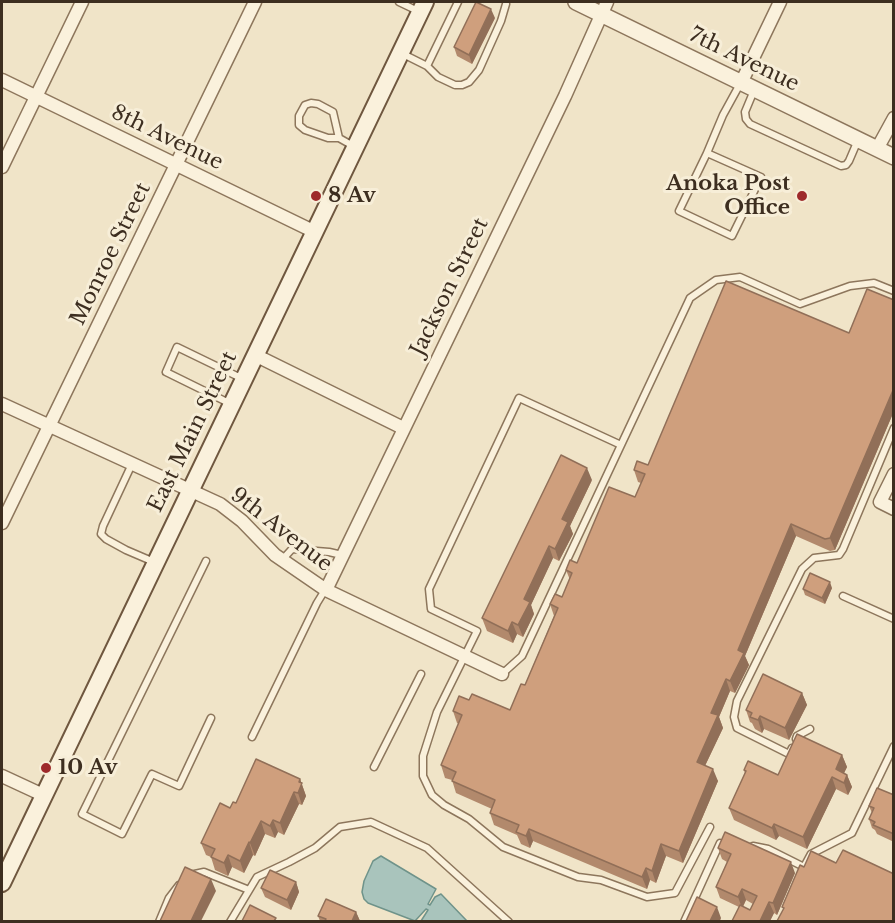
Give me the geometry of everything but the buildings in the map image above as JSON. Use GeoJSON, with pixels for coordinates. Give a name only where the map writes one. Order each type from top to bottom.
{"type":"FeatureCollection","features":[{"type":"Feature","properties":{"kind":"main road","name":"East Main Street"},"geometry":{"type":"LineString","coordinates":[[2,883],[423,7]]}},
{"type":"Feature","properties":{"kind":"street"},"geometry":{"type":"LineString","coordinates":[[2,167],[82,2]]}},
{"type":"Feature","properties":{"kind":"street","name":"Monroe Street"},"geometry":{"type":"LineString","coordinates":[[2,523],[255,2]]}},
{"type":"Feature","properties":{"kind":"street","name":"7th Avenue"},"geometry":{"type":"LineString","coordinates":[[576,2],[604,7],[748,84],[894,157]]}},
{"type":"Feature","properties":{"kind":"street"},"geometry":{"type":"LineString","coordinates":[[748,84],[780,2]]}},
{"type":"Feature","properties":{"kind":"street","name":"Jackson Street"},"geometry":{"type":"LineString","coordinates":[[326,590],[565,96],[604,7]]}},
{"type":"Feature","properties":{"kind":"street","name":"8th Avenue"},"geometry":{"type":"LineString","coordinates":[[2,80],[315,232]]}},
{"type":"Feature","properties":{"kind":"street"},"geometry":{"type":"LineString","coordinates":[[877,149],[894,118]]}},
{"type":"Feature","properties":{"kind":"street"},"geometry":{"type":"LineString","coordinates":[[255,355],[403,428]]}},
{"type":"Feature","properties":{"kind":"street","name":"9th Avenue"},"geometry":{"type":"LineString","coordinates":[[2,404],[220,504],[242,521],[282,560],[326,590],[502,674]]}},
{"type":"Feature","properties":{"kind":"street"},"geometry":{"type":"LineString","coordinates":[[894,474],[880,502],[894,509]]}},
{"type":"Feature","properties":{"kind":"street"},"geometry":{"type":"LineString","coordinates":[[2,776],[43,795]]}},
{"type":"Feature","properties":{"kind":"lane"},"geometry":{"type":"LineString","coordinates":[[399,2],[423,7]]}},
{"type":"Feature","properties":{"kind":"lane"},"geometry":{"type":"LineString","coordinates":[[428,66],[458,2]]}},
{"type":"Feature","properties":{"kind":"lane"},"geometry":{"type":"LineString","coordinates":[[401,53],[428,66],[433,73],[455,85],[469,82],[479,70],[501,21],[505,2]]}},
{"type":"Feature","properties":{"kind":"lane"},"geometry":{"type":"LineString","coordinates":[[748,84],[745,112],[750,124],[841,166],[846,165],[849,161],[858,139]]}},
{"type":"Feature","properties":{"kind":"lane"},"geometry":{"type":"LineString","coordinates":[[707,153],[761,177],[732,236],[679,211],[723,115],[748,84]]}},
{"type":"Feature","properties":{"kind":"lane"},"geometry":{"type":"LineString","coordinates":[[339,138],[333,112],[318,104],[305,105],[299,116],[299,125],[314,134],[339,138],[355,147]]}},
{"type":"Feature","properties":{"kind":"lane"},"geometry":{"type":"LineString","coordinates":[[502,674],[522,656],[690,298],[716,280],[740,277],[800,304],[858,285],[874,283],[894,291]]}},
{"type":"Feature","properties":{"kind":"lane"},"geometry":{"type":"LineString","coordinates":[[231,404],[166,372],[177,347],[243,379]]}},
{"type":"Feature","properties":{"kind":"lane"},"geometry":{"type":"LineString","coordinates":[[621,445],[519,398],[429,589],[431,609],[477,631],[437,712],[423,756],[423,776],[432,795],[444,805],[469,819],[503,847],[578,877],[601,880],[647,897],[675,893],[710,827]]}},
{"type":"Feature","properties":{"kind":"lane"},"geometry":{"type":"LineString","coordinates":[[810,729],[797,736],[789,754],[737,728],[734,717],[737,701],[802,569],[814,558],[839,555],[843,549],[894,428]]}},
{"type":"Feature","properties":{"kind":"lane"},"geometry":{"type":"LineString","coordinates":[[132,464],[102,526],[101,534],[106,539],[155,562]]}},
{"type":"Feature","properties":{"kind":"lane"},"geometry":{"type":"LineString","coordinates":[[282,560],[292,549],[342,555]]}},
{"type":"Feature","properties":{"kind":"lane"},"geometry":{"type":"LineString","coordinates":[[206,561],[82,814],[123,834],[152,774],[179,786],[211,718]]}},
{"type":"Feature","properties":{"kind":"lane"},"geometry":{"type":"LineString","coordinates":[[252,737],[317,603],[326,590]]}},
{"type":"Feature","properties":{"kind":"lane"},"geometry":{"type":"LineString","coordinates":[[843,596],[894,619]]}},
{"type":"Feature","properties":{"kind":"lane"},"geometry":{"type":"LineString","coordinates":[[374,767],[421,674]]}},
{"type":"Feature","properties":{"kind":"lane"},"geometry":{"type":"LineString","coordinates":[[800,876],[812,854],[852,833],[894,746]]}},
{"type":"Feature","properties":{"kind":"lane"},"geometry":{"type":"LineString","coordinates":[[230,921],[257,877],[315,848],[340,827],[371,822],[427,848],[509,921]]}},
{"type":"Feature","properties":{"kind":"lane"},"geometry":{"type":"LineString","coordinates":[[684,921],[722,840],[728,837]]}},
{"type":"Feature","properties":{"kind":"lane"},"geometry":{"type":"LineString","coordinates":[[744,844],[768,849],[804,867]]}},
{"type":"Feature","properties":{"kind":"lane"},"geometry":{"type":"LineString","coordinates":[[159,921],[169,898],[186,875],[204,872],[249,890]]}},
{"type":"Feature","properties":{"kind":"water"},"geometry":{"type":"Polygon","coordinates":[[[381,856],[436,889],[428,904],[430,905],[435,897],[441,894],[467,921],[421,921],[428,910],[426,909],[415,921],[368,903],[362,892],[364,881],[373,861],[381,856]]]}},
{"type":"Feature","properties":{"kind":"place","name":"8 Av"},"geometry":{"type":"Point","coordinates":[316,196]}},
{"type":"Feature","properties":{"kind":"place","name":"Anoka Post Office"},"geometry":{"type":"Point","coordinates":[802,196]}},
{"type":"Feature","properties":{"kind":"place","name":"10 Av"},"geometry":{"type":"Point","coordinates":[46,768]}}]}
